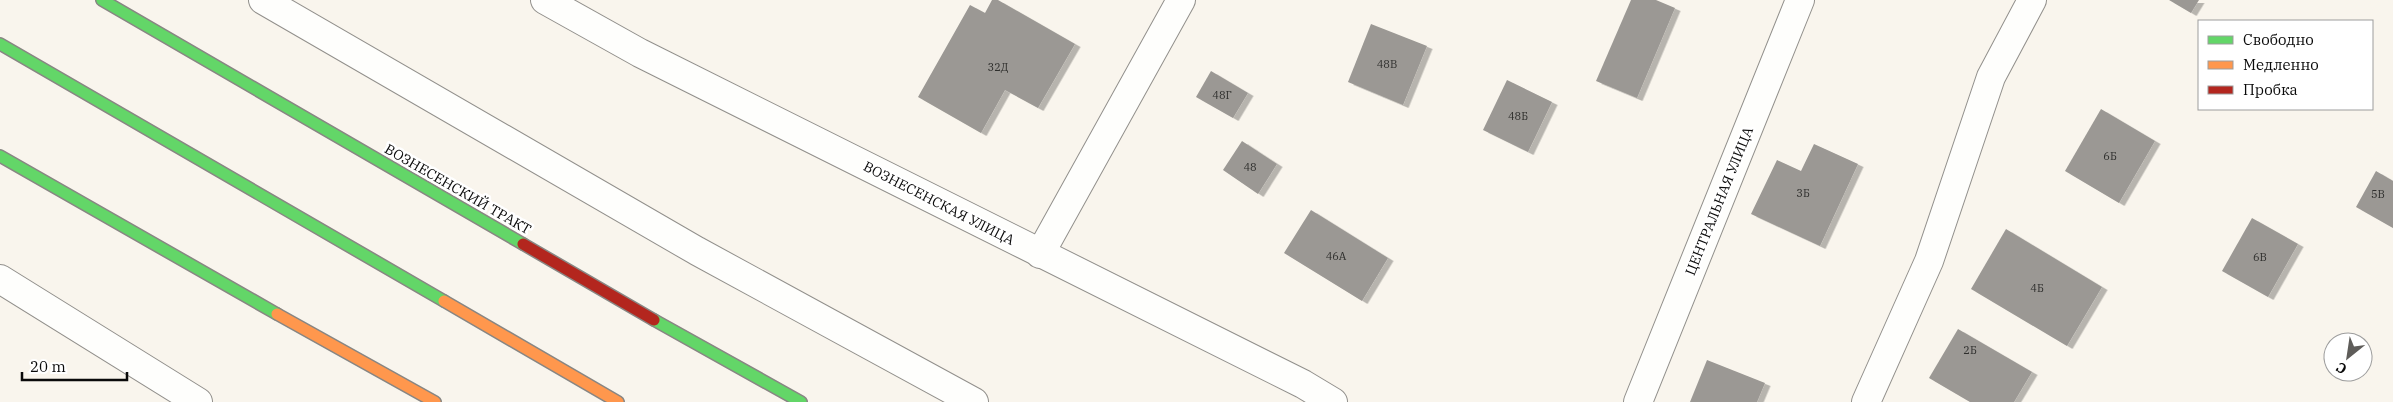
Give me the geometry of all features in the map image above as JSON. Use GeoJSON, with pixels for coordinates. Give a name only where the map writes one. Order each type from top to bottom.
{"type":"FeatureCollection","features":[{"type":"Feature","properties":{"kind":"main road","name":"ВОЗНЕСЕНСКИЙ ТРАКТ"},"geometry":{"type":"LineString","coordinates":[[102,0],[702,348],[800,402]]}},
{"type":"Feature","properties":{"kind":"main road"},"geometry":{"type":"LineString","coordinates":[[0,44],[618,402]]}},
{"type":"Feature","properties":{"kind":"main road"},"geometry":{"type":"LineString","coordinates":[[0,156],[217,281],[435,402]]}},
{"type":"Feature","properties":{"kind":"street"},"geometry":{"type":"LineString","coordinates":[[263,0],[697,251],[974,402]]}},
{"type":"Feature","properties":{"kind":"street","name":"ВОЗНЕСЕНСКАЯ УЛИЦА"},"geometry":{"type":"LineString","coordinates":[[545,0],[640,53],[1303,384],[1333,402]]}},
{"type":"Feature","properties":{"kind":"street"},"geometry":{"type":"LineString","coordinates":[[1040,254],[1180,0]]}},
{"type":"Feature","properties":{"kind":"street","name":"ЦЕНТРАЛЬНАЯ УЛИЦА"},"geometry":{"type":"LineString","coordinates":[[1638,402],[1800,0]]}},
{"type":"Feature","properties":{"kind":"street"},"geometry":{"type":"LineString","coordinates":[[1866,402],[1929,261],[1992,77],[2032,0]]}},
{"type":"Feature","properties":{"kind":"street"},"geometry":{"type":"LineString","coordinates":[[0,279],[198,402]]}},
{"type":"Feature","properties":{"kind":"building"},"geometry":{"type":"Polygon","coordinates":[[[992,0],[998,0],[1075,44],[1038,108],[1005,90],[981,133],[918,97],[970,5],[985,13],[992,0]]]}},
{"type":"Feature","properties":{"kind":"building"},"geometry":{"type":"Polygon","coordinates":[[[1631,0],[1656,0],[1675,8],[1637,98],[1596,81],[1631,0]]]}},
{"type":"Feature","properties":{"kind":"building"},"geometry":{"type":"Polygon","coordinates":[[[2169,0],[2199,0],[2191,13],[2169,0]]]}},
{"type":"Feature","properties":{"kind":"building"},"geometry":{"type":"Polygon","coordinates":[[[1371,24],[1427,46],[1403,105],[1348,82],[1371,24]]]}},
{"type":"Feature","properties":{"kind":"building"},"geometry":{"type":"Polygon","coordinates":[[[1211,71],[1248,93],[1233,118],[1196,97],[1211,71]]]}},
{"type":"Feature","properties":{"kind":"building"},"geometry":{"type":"Polygon","coordinates":[[[1507,80],[1552,102],[1528,152],[1483,130],[1507,80]]]}},
{"type":"Feature","properties":{"kind":"building"},"geometry":{"type":"Polygon","coordinates":[[[2101,109],[2155,141],[2119,203],[2065,171],[2101,109]]]}},
{"type":"Feature","properties":{"kind":"building"},"geometry":{"type":"Polygon","coordinates":[[[1242,141],[1277,164],[1258,194],[1223,170],[1242,141]]]}},
{"type":"Feature","properties":{"kind":"building"},"geometry":{"type":"Polygon","coordinates":[[[1814,144],[1858,164],[1820,246],[1751,214],[1777,160],[1801,171],[1814,144]]]}},
{"type":"Feature","properties":{"kind":"building"},"geometry":{"type":"Polygon","coordinates":[[[2376,171],[2393,181],[2393,228],[2356,207],[2376,171]]]}},
{"type":"Feature","properties":{"kind":"building"},"geometry":{"type":"Polygon","coordinates":[[[1311,210],[1388,258],[1362,301],[1284,253],[1311,210]]]}},
{"type":"Feature","properties":{"kind":"building"},"geometry":{"type":"Polygon","coordinates":[[[2252,218],[2298,244],[2268,297],[2222,271],[2252,218]]]}},
{"type":"Feature","properties":{"kind":"building"},"geometry":{"type":"Polygon","coordinates":[[[2006,229],[2102,287],[2067,346],[1971,289],[2006,229]]]}},
{"type":"Feature","properties":{"kind":"building"},"geometry":{"type":"Polygon","coordinates":[[[1958,329],[2032,372],[2014,402],[1970,402],[1929,378],[1958,329]]]}},
{"type":"Feature","properties":{"kind":"building"},"geometry":{"type":"Polygon","coordinates":[[[1707,360],[1765,383],[1757,402],[1690,402],[1707,360]]]}},
{"type":"Feature","properties":{"kind":"traffic: fast"},"geometry":{"type":"LineString","coordinates":[[102,0],[523,244]]}},
{"type":"Feature","properties":{"kind":"traffic: fast"},"geometry":{"type":"LineString","coordinates":[[0,44],[444,301]]}},
{"type":"Feature","properties":{"kind":"traffic: fast"},"geometry":{"type":"LineString","coordinates":[[0,156],[277,314]]}},
{"type":"Feature","properties":{"kind":"traffic: fast"},"geometry":{"type":"LineString","coordinates":[[654,320],[801,402]]}},
{"type":"Feature","properties":{"kind":"traffic: slow"},"geometry":{"type":"LineString","coordinates":[[444,301],[618,402]]}},
{"type":"Feature","properties":{"kind":"traffic: slow"},"geometry":{"type":"LineString","coordinates":[[277,314],[435,402]]}},
{"type":"Feature","properties":{"kind":"traffic: jam"},"geometry":{"type":"LineString","coordinates":[[523,244],[654,320]]}}]}
